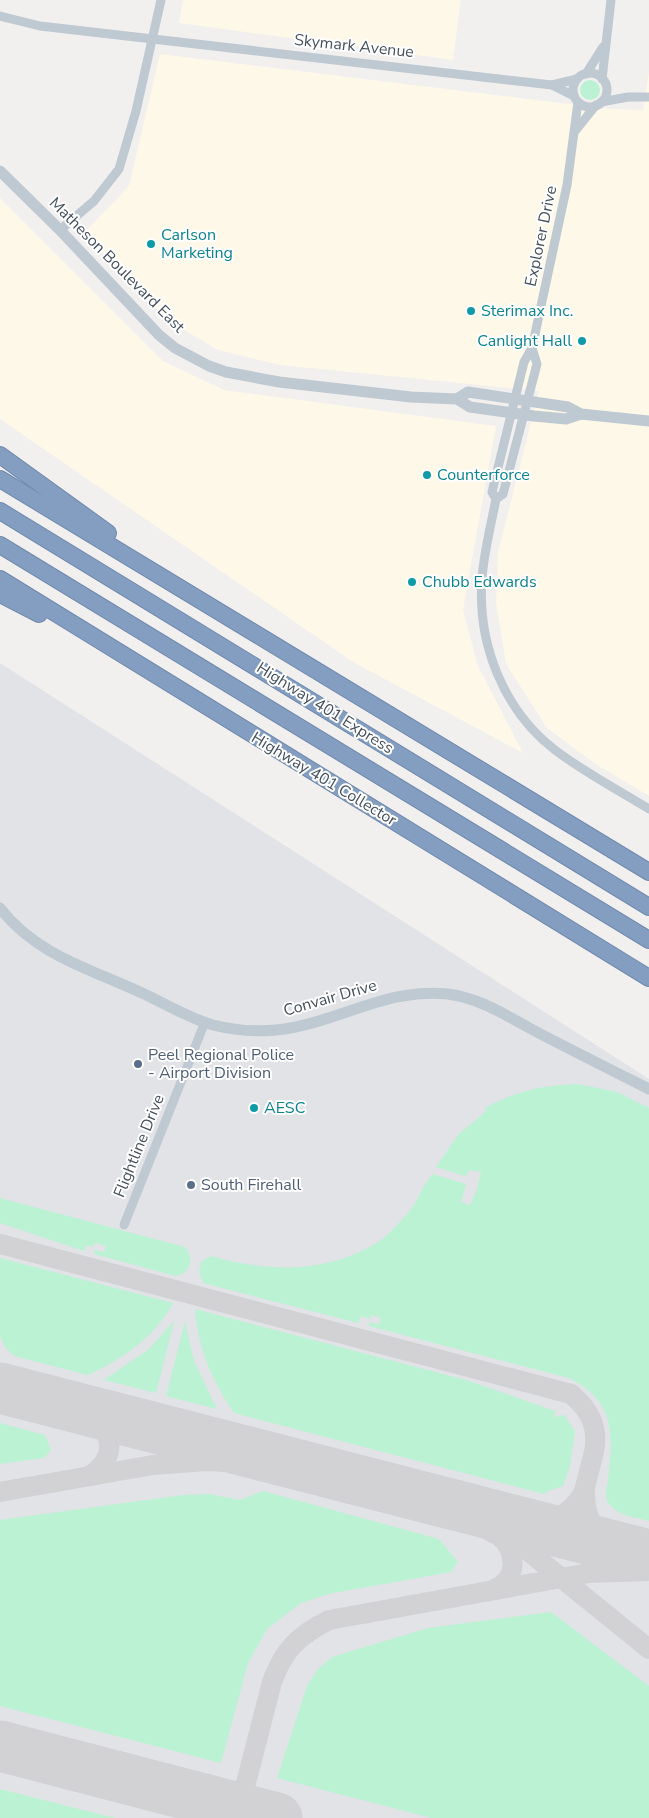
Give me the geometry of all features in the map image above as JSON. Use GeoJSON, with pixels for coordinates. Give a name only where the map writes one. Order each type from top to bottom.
{"type":"FeatureCollection","features":[{"type":"Feature","properties":{"kind":"highway"},"geometry":{"type":"LineString","coordinates":[[0,455],[96,523],[174,583]]}},
{"type":"Feature","properties":{"kind":"highway"},"geometry":{"type":"LineString","coordinates":[[0,479],[649,872]]}},
{"type":"Feature","properties":{"kind":"highway","name":"Highway 401 Express"},"geometry":{"type":"LineString","coordinates":[[0,511],[649,907]]}},
{"type":"Feature","properties":{"kind":"highway","name":"Highway 401 Express"},"geometry":{"type":"LineString","coordinates":[[0,545],[649,940]]}},
{"type":"Feature","properties":{"kind":"highway","name":"Highway 401 Collector"},"geometry":{"type":"LineString","coordinates":[[0,579],[649,978]]}},
{"type":"Feature","properties":{"kind":"highway"},"geometry":{"type":"LineString","coordinates":[[0,594],[143,668]]}},
{"type":"Feature","properties":{"kind":"street"},"geometry":{"type":"LineString","coordinates":[[60,230],[94,200],[119,169],[134,120],[162,0]]}},
{"type":"Feature","properties":{"kind":"street"},"geometry":{"type":"LineString","coordinates":[[599,104],[606,95],[604,83],[605,45],[611,0]]}},
{"type":"Feature","properties":{"kind":"street","name":"Skymark Avenue"},"geometry":{"type":"LineString","coordinates":[[0,16],[36,25],[552,85],[582,76]]}},
{"type":"Feature","properties":{"kind":"street"},"geometry":{"type":"LineString","coordinates":[[605,45],[574,87],[576,99],[587,106],[628,97],[649,97]]}},
{"type":"Feature","properties":{"kind":"street"},"geometry":{"type":"LineString","coordinates":[[582,76],[594,74],[604,83],[628,97]]}},
{"type":"Feature","properties":{"kind":"street","name":"Skymark Avenue"},"geometry":{"type":"LineString","coordinates":[[552,85],[576,99]]}},
{"type":"Feature","properties":{"kind":"street","name":"Explorer Drive"},"geometry":{"type":"LineString","coordinates":[[576,99],[576,130],[556,240],[532,348],[524,362],[492,492],[496,499],[482,578],[484,639],[506,691],[533,729],[554,749],[649,809]]}},
{"type":"Feature","properties":{"kind":"street","name":"Explorer Drive"},"geometry":{"type":"LineString","coordinates":[[576,130],[599,104]]}},
{"type":"Feature","properties":{"kind":"street","name":"Matheson Boulevard East"},"geometry":{"type":"LineString","coordinates":[[0,171],[60,230],[158,336],[175,348],[209,366],[226,372],[279,382],[411,397],[457,399],[470,407],[566,420],[581,414]]}},
{"type":"Feature","properties":{"kind":"street","name":"Explorer Drive"},"geometry":{"type":"LineString","coordinates":[[496,499],[503,494],[537,364],[532,348]]}},
{"type":"Feature","properties":{"kind":"street","name":"Matheson Boulevard East"},"geometry":{"type":"LineString","coordinates":[[457,399],[468,392],[568,407],[581,414],[649,421]]}},
{"type":"Feature","properties":{"kind":"street","name":"Convair Drive"},"geometry":{"type":"LineString","coordinates":[[0,908],[29,938],[59,957],[205,1022],[255,1031],[277,1030],[297,1027],[393,996],[419,993],[450,994],[501,1012],[649,1089]]}},
{"type":"Feature","properties":{"kind":"street","name":"Flightline Drive"},"geometry":{"type":"LineString","coordinates":[[124,1225],[205,1022]]}},
{"type":"Feature","properties":{"kind":"shaded area"},"geometry":{"type":"Polygon","coordinates":[[[183,0],[461,0],[453,60],[179,23],[183,0]]]}},
{"type":"Feature","properties":{"kind":"shaded area"},"geometry":{"type":"Polygon","coordinates":[[[160,54],[610,109],[643,110],[649,72],[649,796],[597,765],[547,728],[506,664],[496,602],[498,552],[539,391],[279,365],[218,350],[169,321],[84,233],[129,186],[160,54]]]}},
{"type":"Feature","properties":{"kind":"shaded area"},"geometry":{"type":"Polygon","coordinates":[[[0,198],[163,361],[224,390],[496,426],[463,610],[478,666],[523,753],[353,662],[0,419],[0,198]]]}},
{"type":"Feature","properties":{"kind":"shaded area"},"geometry":{"type":"Polygon","coordinates":[[[0,663],[649,1079],[649,1818],[0,1818],[0,663]]]}},
{"type":"Feature","properties":{"kind":"green space"},"geometry":{"type":"Polygon","coordinates":[[[590,80],[597,83],[600,90],[597,97],[590,100],[583,97],[580,90],[583,83],[590,80]]]}},
{"type":"Feature","properties":{"kind":"green space"},"geometry":{"type":"Polygon","coordinates":[[[578,1084],[617,1092],[649,1108],[649,1521],[621,1513],[611,1507],[608,1502],[606,1494],[611,1448],[608,1420],[596,1397],[569,1378],[369,1326],[370,1322],[380,1324],[381,1318],[371,1315],[370,1319],[361,1316],[358,1323],[203,1283],[199,1272],[201,1262],[211,1256],[253,1265],[294,1267],[336,1261],[356,1254],[375,1244],[397,1225],[412,1208],[433,1174],[466,1184],[461,1202],[470,1205],[477,1189],[481,1172],[470,1170],[465,1176],[436,1167],[458,1135],[486,1111],[485,1108],[496,1102],[530,1090],[578,1084]]]}},
{"type":"Feature","properties":{"kind":"green space"},"geometry":{"type":"Polygon","coordinates":[[[0,1198],[185,1247],[190,1256],[190,1264],[185,1271],[176,1276],[94,1254],[95,1250],[104,1252],[106,1246],[95,1243],[93,1247],[86,1245],[84,1251],[0,1223],[0,1198]]]}},
{"type":"Feature","properties":{"kind":"green space"},"geometry":{"type":"Polygon","coordinates":[[[0,1258],[173,1303],[147,1337],[113,1362],[88,1375],[14,1356],[5,1347],[0,1336],[0,1258]]]}},
{"type":"Feature","properties":{"kind":"green space"},"geometry":{"type":"Polygon","coordinates":[[[195,1309],[466,1380],[558,1412],[554,1413],[555,1417],[564,1415],[575,1431],[570,1466],[563,1486],[544,1494],[234,1413],[207,1364],[199,1337],[195,1309]]]}},
{"type":"Feature","properties":{"kind":"green space"},"geometry":{"type":"Polygon","coordinates":[[[174,1321],[156,1393],[104,1380],[149,1349],[174,1321]]]}},
{"type":"Feature","properties":{"kind":"green space"},"geometry":{"type":"Polygon","coordinates":[[[185,1322],[194,1361],[217,1409],[166,1396],[185,1322]]]}},
{"type":"Feature","properties":{"kind":"green space"},"geometry":{"type":"Polygon","coordinates":[[[0,1423],[45,1435],[51,1450],[44,1458],[0,1464],[0,1423]]]}},
{"type":"Feature","properties":{"kind":"green space"},"geometry":{"type":"Polygon","coordinates":[[[263,1491],[439,1539],[458,1562],[451,1572],[328,1594],[301,1603],[267,1629],[248,1663],[221,1763],[0,1706],[0,1520],[183,1495],[209,1494],[240,1500],[263,1491]]]}},
{"type":"Feature","properties":{"kind":"green space"},"geometry":{"type":"Polygon","coordinates":[[[551,1612],[649,1686],[649,1818],[432,1818],[277,1778],[307,1686],[318,1669],[332,1657],[428,1628],[551,1612]]]}},
{"type":"Feature","properties":{"kind":"green space"},"geometry":{"type":"Polygon","coordinates":[[[0,1789],[115,1818],[0,1818],[0,1789]]]}},
{"type":"Feature","properties":{"kind":"taxiway"},"geometry":{"type":"LineString","coordinates":[[0,1244],[571,1394],[588,1413],[594,1427],[595,1443],[569,1550]]}},
{"type":"Feature","properties":{"kind":"taxiway"},"geometry":{"type":"LineString","coordinates":[[0,1381],[19,1391],[87,1409]]}},
{"type":"Feature","properties":{"kind":"taxiway"},"geometry":{"type":"LineString","coordinates":[[86,1410],[102,1426],[109,1443],[106,1459],[90,1476]]}},
{"type":"Feature","properties":{"kind":"taxiway"},"geometry":{"type":"LineString","coordinates":[[0,1492],[153,1465],[206,1461],[296,1465]]}},
{"type":"Feature","properties":{"kind":"taxiway"},"geometry":{"type":"LineString","coordinates":[[457,1504],[510,1519],[527,1522],[544,1521],[559,1517],[573,1507],[585,1490],[589,1518],[602,1536],[612,1542],[649,1554]]}},
{"type":"Feature","properties":{"kind":"taxiway"},"geometry":{"type":"LineString","coordinates":[[426,1498],[528,1551],[649,1649]]}},
{"type":"Feature","properties":{"kind":"taxiway"},"geometry":{"type":"LineString","coordinates":[[494,1589],[502,1585],[507,1579],[511,1573],[512,1565],[510,1550],[500,1536]]}},
{"type":"Feature","properties":{"kind":"taxiway"},"geometry":{"type":"LineString","coordinates":[[237,1818],[272,1682],[287,1652],[301,1638],[318,1626],[329,1620],[589,1573],[649,1571]]}},
{"type":"Feature","properties":{"kind":"taxiway"},"geometry":{"type":"LineString","coordinates":[[194,1797],[210,1807],[218,1818]]}},
{"type":"Feature","properties":{"kind":"taxiway"},"geometry":{"type":"LineString","coordinates":[[239,1808],[266,1818]]}},
{"type":"Feature","properties":{"kind":"runway"},"geometry":{"type":"LineString","coordinates":[[0,1388],[649,1555]]}},
{"type":"Feature","properties":{"kind":"runway"},"geometry":{"type":"LineString","coordinates":[[0,1746],[277,1818]]}},
{"type":"Feature","properties":{"kind":"place","name":"Carlson Marketing"},"geometry":{"type":"Point","coordinates":[151,244]}},
{"type":"Feature","properties":{"kind":"place","name":"Sterimax Inc."},"geometry":{"type":"Point","coordinates":[471,311]}},
{"type":"Feature","properties":{"kind":"place","name":"Canlight Hall"},"geometry":{"type":"Point","coordinates":[582,341]}},
{"type":"Feature","properties":{"kind":"place","name":"Counterforce"},"geometry":{"type":"Point","coordinates":[427,475]}},
{"type":"Feature","properties":{"kind":"place","name":"Chubb Edwards"},"geometry":{"type":"Point","coordinates":[412,582]}},
{"type":"Feature","properties":{"kind":"place","name":"Peel Regional Police - Airport Division"},"geometry":{"type":"Point","coordinates":[138,1064]}},
{"type":"Feature","properties":{"kind":"place","name":"AESC"},"geometry":{"type":"Point","coordinates":[254,1108]}},
{"type":"Feature","properties":{"kind":"place","name":"South Firehall"},"geometry":{"type":"Point","coordinates":[191,1185]}}]}
